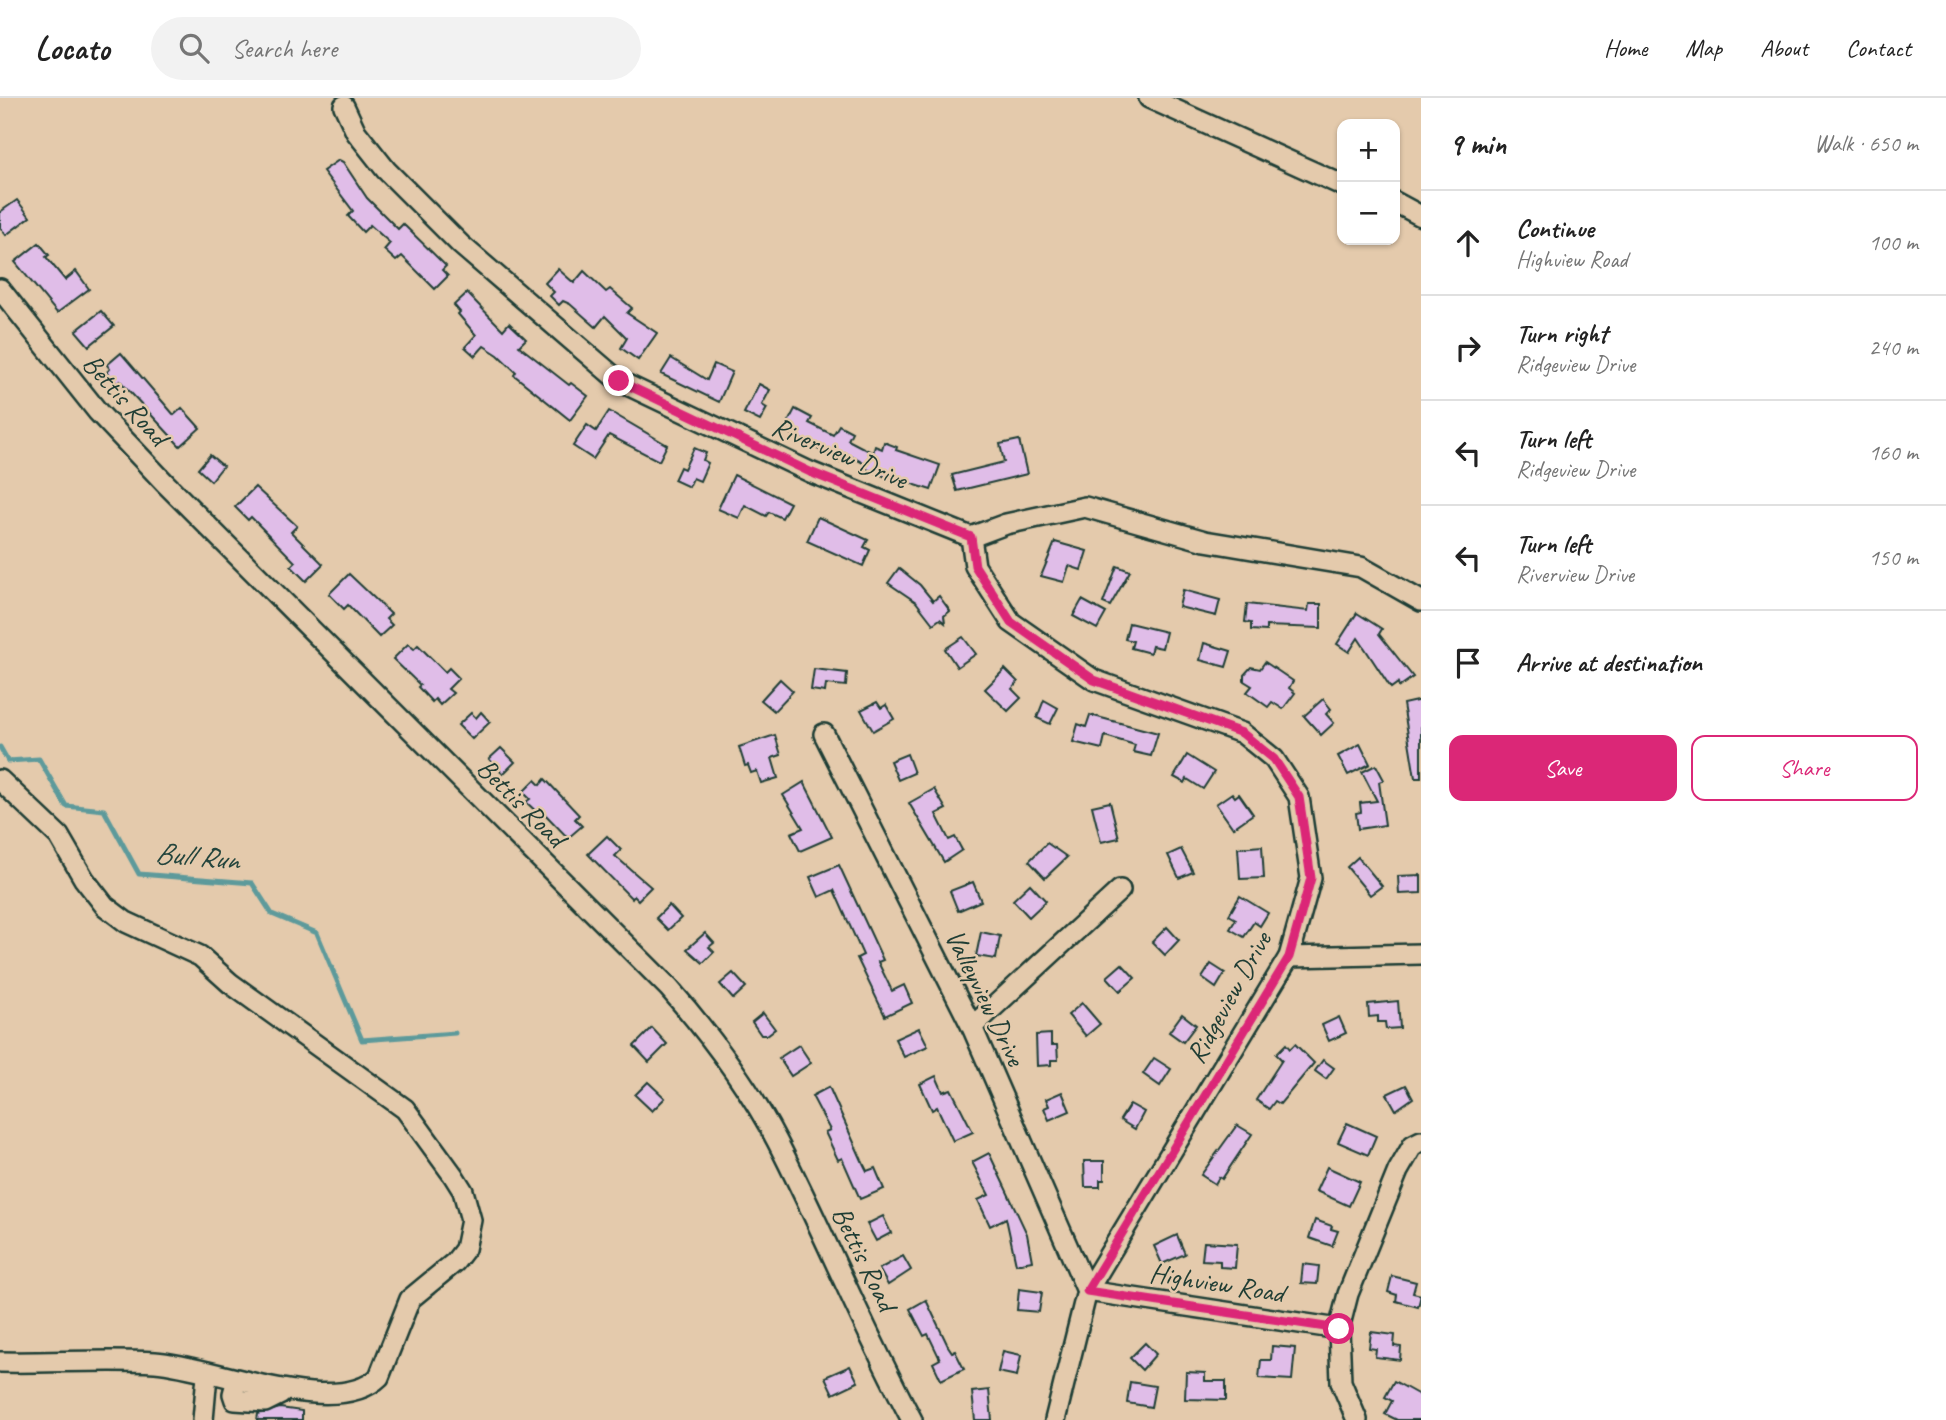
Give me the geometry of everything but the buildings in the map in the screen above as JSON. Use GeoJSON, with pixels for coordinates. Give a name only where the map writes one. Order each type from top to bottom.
{"type":"FeatureCollection","features":[{"type":"Feature","properties":{"kind":"street"},"geometry":{"type":"LineString","coordinates":[[1149,98],[1337,183]]}},
{"type":"Feature","properties":{"kind":"street","name":"Riverview Drive"},"geometry":{"type":"LineString","coordinates":[[344,106],[356,132],[386,170],[452,236],[619,381],[810,472],[971,537]]}},
{"type":"Feature","properties":{"kind":"street"},"geometry":{"type":"LineString","coordinates":[[1400,205],[1421,216]]}},
{"type":"Feature","properties":{"kind":"street","name":"Bettis Road"},"geometry":{"type":"LineString","coordinates":[[0,289],[98,412],[165,483],[669,988],[707,1032],[742,1081],[776,1139],[912,1420]]}},
{"type":"Feature","properties":{"kind":"street"},"geometry":{"type":"LineString","coordinates":[[971,537],[1006,524],[1085,507],[1205,541],[1361,568],[1421,601]]}},
{"type":"Feature","properties":{"kind":"street","name":"Ridgeview Drive"},"geometry":{"type":"LineString","coordinates":[[971,537],[975,566],[1011,622],[1094,680],[1242,733],[1274,759],[1299,797],[1311,878],[1289,957],[1087,1291],[1055,1420]]}},
{"type":"Feature","properties":{"kind":"street","name":"Valleyview Drive"},"geometry":{"type":"LineString","coordinates":[[824,734],[972,1027],[1087,1291]]}},
{"type":"Feature","properties":{"kind":"street"},"geometry":{"type":"LineString","coordinates":[[0,780],[59,836],[84,879],[105,906],[126,922],[200,956],[230,983],[405,1109],[463,1191],[471,1220],[465,1249],[455,1262],[410,1299],[374,1385],[347,1398],[327,1400],[281,1394],[158,1362],[0,1363]]}},
{"type":"Feature","properties":{"kind":"street"},"geometry":{"type":"LineString","coordinates":[[972,1027],[1120,890]]}},
{"type":"Feature","properties":{"kind":"street"},"geometry":{"type":"LineString","coordinates":[[1289,957],[1421,954]]}},
{"type":"Feature","properties":{"kind":"street"},"geometry":{"type":"LineString","coordinates":[[1357,1420],[1340,1382],[1339,1329],[1348,1294],[1398,1171],[1413,1145],[1421,1141]]}},
{"type":"Feature","properties":{"kind":"street","name":"Highview Road"},"geometry":{"type":"LineString","coordinates":[[1087,1291],[1339,1329]]}},
{"type":"Feature","properties":{"kind":"street"},"geometry":{"type":"LineString","coordinates":[[203,1420],[206,1375]]}},
{"type":"Feature","properties":{"kind":"waterway","name":"Bull Run"},"geometry":{"type":"LineString","coordinates":[[0,747],[8,761],[39,759],[66,806],[104,810],[139,874],[252,883],[272,914],[317,933],[362,1040],[455,1033]]}},
{"type":"Feature","properties":{"kind":"route"},"geometry":{"type":"LineString","coordinates":[[619,381],[810,472],[971,537],[975,566],[1011,622],[1094,680],[1242,733],[1274,759],[1299,797],[1311,878],[1289,957],[1087,1291],[1339,1329]]}}]}
